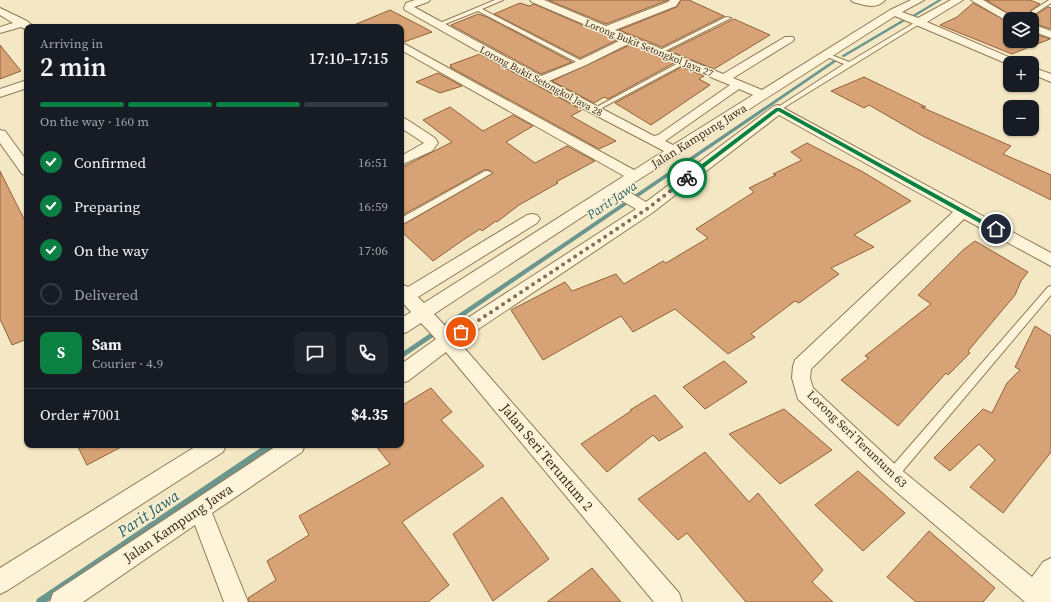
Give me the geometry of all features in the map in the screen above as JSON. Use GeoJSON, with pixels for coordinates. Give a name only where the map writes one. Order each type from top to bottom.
{"type":"FeatureCollection","features":[{"type":"Feature","properties":{"kind":"street","name":"Lorong Bukit Setongkol Jaya 28"},"geometry":{"type":"LineString","coordinates":[[425,0],[410,5],[408,8],[540,81],[674,151]]}},
{"type":"Feature","properties":{"kind":"street","name":"Lorong Bukit Setongkol Jaya 27"},"geometry":{"type":"LineString","coordinates":[[535,0],[763,95]]}},
{"type":"Feature","properties":{"kind":"street"},"geometry":{"type":"LineString","coordinates":[[605,30],[672,4],[675,0]]}},
{"type":"Feature","properties":{"kind":"street"},"geometry":{"type":"LineString","coordinates":[[856,0],[876,2]]}},
{"type":"Feature","properties":{"kind":"street","name":"Jalan Kampung Jawa"},"geometry":{"type":"LineString","coordinates":[[404,326],[426,317],[619,193],[635,176],[894,12],[919,0]]}},
{"type":"Feature","properties":{"kind":"street"},"geometry":{"type":"LineString","coordinates":[[920,22],[958,0]]}},
{"type":"Feature","properties":{"kind":"street"},"geometry":{"type":"LineString","coordinates":[[976,0],[1003,15]]}},
{"type":"Feature","properties":{"kind":"street"},"geometry":{"type":"LineString","coordinates":[[0,10],[24,24]]}},
{"type":"Feature","properties":{"kind":"street"},"geometry":{"type":"LineString","coordinates":[[894,12],[1003,58]]}},
{"type":"Feature","properties":{"kind":"street"},"geometry":{"type":"LineString","coordinates":[[0,30],[24,25]]}},
{"type":"Feature","properties":{"kind":"street"},"geometry":{"type":"LineString","coordinates":[[1039,30],[1051,35]]}},
{"type":"Feature","properties":{"kind":"street"},"geometry":{"type":"LineString","coordinates":[[540,81],[582,63],[628,40]]}},
{"type":"Feature","properties":{"kind":"street"},"geometry":{"type":"LineString","coordinates":[[724,79],[789,40]]}},
{"type":"Feature","properties":{"kind":"street"},"geometry":{"type":"LineString","coordinates":[[404,47],[635,176]]}},
{"type":"Feature","properties":{"kind":"street"},"geometry":{"type":"LineString","coordinates":[[1039,73],[1051,78]]}},
{"type":"Feature","properties":{"kind":"street"},"geometry":{"type":"LineString","coordinates":[[0,93],[24,85]]}},
{"type":"Feature","properties":{"kind":"street"},"geometry":{"type":"LineString","coordinates":[[652,140],[662,138],[738,85]]}},
{"type":"Feature","properties":{"kind":"street"},"geometry":{"type":"LineString","coordinates":[[778,109],[1051,260]]}},
{"type":"Feature","properties":{"kind":"street","name":"Jalan Kampung Jawa"},"geometry":{"type":"LineString","coordinates":[[404,372],[445,337],[647,209],[778,109]]}},
{"type":"Feature","properties":{"kind":"street"},"geometry":{"type":"LineString","coordinates":[[404,124],[430,141],[430,145],[427,148],[404,160]]}},
{"type":"Feature","properties":{"kind":"street"},"geometry":{"type":"LineString","coordinates":[[0,134],[24,167]]}},
{"type":"Feature","properties":{"kind":"street"},"geometry":{"type":"LineString","coordinates":[[619,193],[647,209]]}},
{"type":"Feature","properties":{"kind":"street","name":"Lorong Seri Teruntum 63"},"geometry":{"type":"LineString","coordinates":[[963,211],[802,366],[801,378],[805,393],[892,475],[1039,598]]}},
{"type":"Feature","properties":{"kind":"street"},"geometry":{"type":"LineString","coordinates":[[404,293],[532,219]]}},
{"type":"Feature","properties":{"kind":"street","name":"Jalan Seri Teruntum 2"},"geometry":{"type":"LineString","coordinates":[[404,293],[445,337],[670,602]]}},
{"type":"Feature","properties":{"kind":"street"},"geometry":{"type":"LineString","coordinates":[[0,582],[211,448]]}},
{"type":"Feature","properties":{"kind":"street","name":"Jalan Kampung Jawa"},"geometry":{"type":"LineString","coordinates":[[62,602],[291,448]]}},
{"type":"Feature","properties":{"kind":"street"},"geometry":{"type":"LineString","coordinates":[[200,510],[236,602]]}},
{"type":"Feature","properties":{"kind":"street"},"geometry":{"type":"LineString","coordinates":[[1039,598],[1051,570]]}},
{"type":"Feature","properties":{"kind":"lane"},"geometry":{"type":"LineString","coordinates":[[438,25],[500,0]]}},
{"type":"Feature","properties":{"kind":"lane"},"geometry":{"type":"LineString","coordinates":[[1034,12],[1051,1]]}},
{"type":"Feature","properties":{"kind":"lane"},"geometry":{"type":"LineString","coordinates":[[478,9],[582,63]]}},
{"type":"Feature","properties":{"kind":"lane"},"geometry":{"type":"LineString","coordinates":[[659,52],[728,18]]}},
{"type":"Feature","properties":{"kind":"lane"},"geometry":{"type":"LineString","coordinates":[[778,109],[848,64],[920,22]]}},
{"type":"Feature","properties":{"kind":"lane"},"geometry":{"type":"LineString","coordinates":[[827,55],[848,64]]}},
{"type":"Feature","properties":{"kind":"lane"},"geometry":{"type":"LineString","coordinates":[[594,110],[684,62]]}},
{"type":"Feature","properties":{"kind":"lane"},"geometry":{"type":"LineString","coordinates":[[404,220],[488,173]]}},
{"type":"Feature","properties":{"kind":"lane"},"geometry":{"type":"LineString","coordinates":[[892,475],[1051,288]]}},
{"type":"Feature","properties":{"kind":"building"},"geometry":{"type":"Polygon","coordinates":[[[548,0],[668,0],[606,24],[548,0]]]}},
{"type":"Feature","properties":{"kind":"building"},"geometry":{"type":"Polygon","coordinates":[[[681,0],[689,0],[724,16],[662,47],[619,30],[677,7],[681,0]]]}},
{"type":"Feature","properties":{"kind":"building"},"geometry":{"type":"Polygon","coordinates":[[[986,0],[1030,0],[1040,4],[1030,12],[1006,12],[986,0]]]}},
{"type":"Feature","properties":{"kind":"building"},"geometry":{"type":"Polygon","coordinates":[[[520,3],[529,6],[534,4],[617,40],[580,58],[494,14],[520,3]]]}},
{"type":"Feature","properties":{"kind":"building"},"geometry":{"type":"Polygon","coordinates":[[[973,3],[1003,19],[1003,48],[1027,48],[1012,54],[940,25],[957,17],[973,3]]]}},
{"type":"Feature","properties":{"kind":"building"},"geometry":{"type":"Polygon","coordinates":[[[1048,7],[1051,8],[1051,29],[1039,25],[1039,13],[1048,7]]]}},
{"type":"Feature","properties":{"kind":"building"},"geometry":{"type":"Polygon","coordinates":[[[390,10],[432,32],[404,42],[404,24],[356,24],[390,10]]]}},
{"type":"Feature","properties":{"kind":"building"},"geometry":{"type":"Polygon","coordinates":[[[478,14],[487,17],[572,62],[541,74],[451,25],[478,14]]]}},
{"type":"Feature","properties":{"kind":"building"},"geometry":{"type":"Polygon","coordinates":[[[734,19],[770,35],[714,69],[669,51],[734,19]]]}},
{"type":"Feature","properties":{"kind":"building"},"geometry":{"type":"Polygon","coordinates":[[[1039,35],[1050,39],[1039,43],[1039,35]]]}},
{"type":"Feature","properties":{"kind":"building"},"geometry":{"type":"Polygon","coordinates":[[[0,45],[21,71],[0,79],[0,45]]]}},
{"type":"Feature","properties":{"kind":"building"},"geometry":{"type":"Polygon","coordinates":[[[630,45],[674,63],[608,99],[604,97],[594,103],[552,81],[630,45]]]}},
{"type":"Feature","properties":{"kind":"building"},"geometry":{"type":"Polygon","coordinates":[[[480,54],[582,110],[571,116],[616,141],[599,149],[450,67],[452,67],[450,65],[480,54]]]}},
{"type":"Feature","properties":{"kind":"building"},"geometry":{"type":"Polygon","coordinates":[[[682,67],[704,76],[699,79],[710,85],[651,125],[615,103],[682,67]]]}},
{"type":"Feature","properties":{"kind":"building"},"geometry":{"type":"Polygon","coordinates":[[[438,73],[462,86],[440,93],[416,82],[438,73]]]}},
{"type":"Feature","properties":{"kind":"building"},"geometry":{"type":"Polygon","coordinates":[[[864,77],[926,107],[921,107],[1011,146],[1003,154],[1051,175],[1051,200],[921,135],[869,105],[864,108],[831,91],[864,77]]]}},
{"type":"Feature","properties":{"kind":"building"},"geometry":{"type":"Polygon","coordinates":[[[450,107],[483,131],[513,115],[533,126],[506,142],[535,163],[567,146],[595,161],[556,182],[558,183],[519,205],[497,222],[496,221],[482,231],[480,229],[433,261],[404,234],[404,224],[493,173],[489,170],[484,170],[404,214],[404,166],[452,142],[423,120],[450,107]]]}},
{"type":"Feature","properties":{"kind":"building"},"geometry":{"type":"Polygon","coordinates":[[[807,143],[863,172],[911,201],[854,235],[874,247],[831,268],[839,274],[799,303],[795,301],[751,334],[755,337],[728,354],[675,309],[633,332],[621,316],[543,360],[511,310],[565,282],[572,291],[616,274],[624,284],[663,261],[666,263],[708,238],[696,229],[754,192],[749,188],[802,160],[791,152],[807,143]]]}},
{"type":"Feature","properties":{"kind":"building"},"geometry":{"type":"Polygon","coordinates":[[[0,171],[24,219],[24,340],[12,345],[0,319],[0,171]]]}},
{"type":"Feature","properties":{"kind":"building"},"geometry":{"type":"Polygon","coordinates":[[[975,241],[1028,272],[1021,281],[1015,295],[968,351],[970,353],[948,375],[946,373],[898,426],[841,380],[869,358],[865,356],[931,304],[918,295],[963,250],[975,241]]]}},
{"type":"Feature","properties":{"kind":"building"},"geometry":{"type":"Polygon","coordinates":[[[1035,326],[1051,336],[1051,452],[1003,513],[970,487],[995,460],[979,444],[950,471],[934,458],[983,409],[992,413],[1007,383],[1020,370],[1015,367],[1035,326]]]}},
{"type":"Feature","properties":{"kind":"building"},"geometry":{"type":"Polygon","coordinates":[[[724,361],[747,382],[705,409],[683,387],[724,361]]]}},
{"type":"Feature","properties":{"kind":"building"},"geometry":{"type":"Polygon","coordinates":[[[431,388],[452,412],[441,420],[484,466],[402,522],[449,585],[428,602],[249,602],[248,598],[276,580],[267,561],[309,535],[299,516],[390,464],[377,448],[404,448],[404,404],[431,388]]]}},
{"type":"Feature","properties":{"kind":"building"},"geometry":{"type":"Polygon","coordinates":[[[655,395],[683,427],[659,441],[653,435],[607,472],[581,444],[631,411],[630,410],[655,395]]]}},
{"type":"Feature","properties":{"kind":"building"},"geometry":{"type":"Polygon","coordinates":[[[784,409],[832,450],[780,484],[729,434],[784,409]]]}},
{"type":"Feature","properties":{"kind":"building"},"geometry":{"type":"Polygon","coordinates":[[[78,448],[119,448],[87,465],[78,448]]]}},
{"type":"Feature","properties":{"kind":"building"},"geometry":{"type":"Polygon","coordinates":[[[705,452],[749,502],[758,493],[823,570],[812,582],[833,602],[746,602],[687,533],[678,540],[638,499],[705,452]]]}},
{"type":"Feature","properties":{"kind":"building"},"geometry":{"type":"Polygon","coordinates":[[[858,471],[905,513],[863,551],[815,505],[858,471]]]}},
{"type":"Feature","properties":{"kind":"building"},"geometry":{"type":"Polygon","coordinates":[[[502,497],[549,559],[493,601],[453,534],[502,497]]]}},
{"type":"Feature","properties":{"kind":"building"},"geometry":{"type":"Polygon","coordinates":[[[929,531],[995,588],[983,602],[916,602],[887,577],[929,531]]]}},
{"type":"Feature","properties":{"kind":"building"},"geometry":{"type":"Polygon","coordinates":[[[592,568],[621,602],[547,602],[592,568]]]}},
{"type":"Feature","properties":{"kind":"waterway","name":"Parit Jawa"},"geometry":{"type":"LineString","coordinates":[[913,16],[940,0]]}},
{"type":"Feature","properties":{"kind":"waterway","name":"Parit Jawa"},"geometry":{"type":"LineString","coordinates":[[843,56],[903,21]]}},
{"type":"Feature","properties":{"kind":"waterway","name":"Parit Jawa"},"geometry":{"type":"LineString","coordinates":[[404,354],[835,61]]}},
{"type":"Feature","properties":{"kind":"waterway","name":"Parit Jawa"},"geometry":{"type":"LineString","coordinates":[[40,602],[267,448]]}},
{"type":"Feature","properties":{"kind":"way so far"},"geometry":{"type":"LineString","coordinates":[[461,332],[647,209],[687,178]]}},
{"type":"Feature","properties":{"kind":"route"},"geometry":{"type":"LineString","coordinates":[[687,178],[778,109],[996,229]]}}]}
